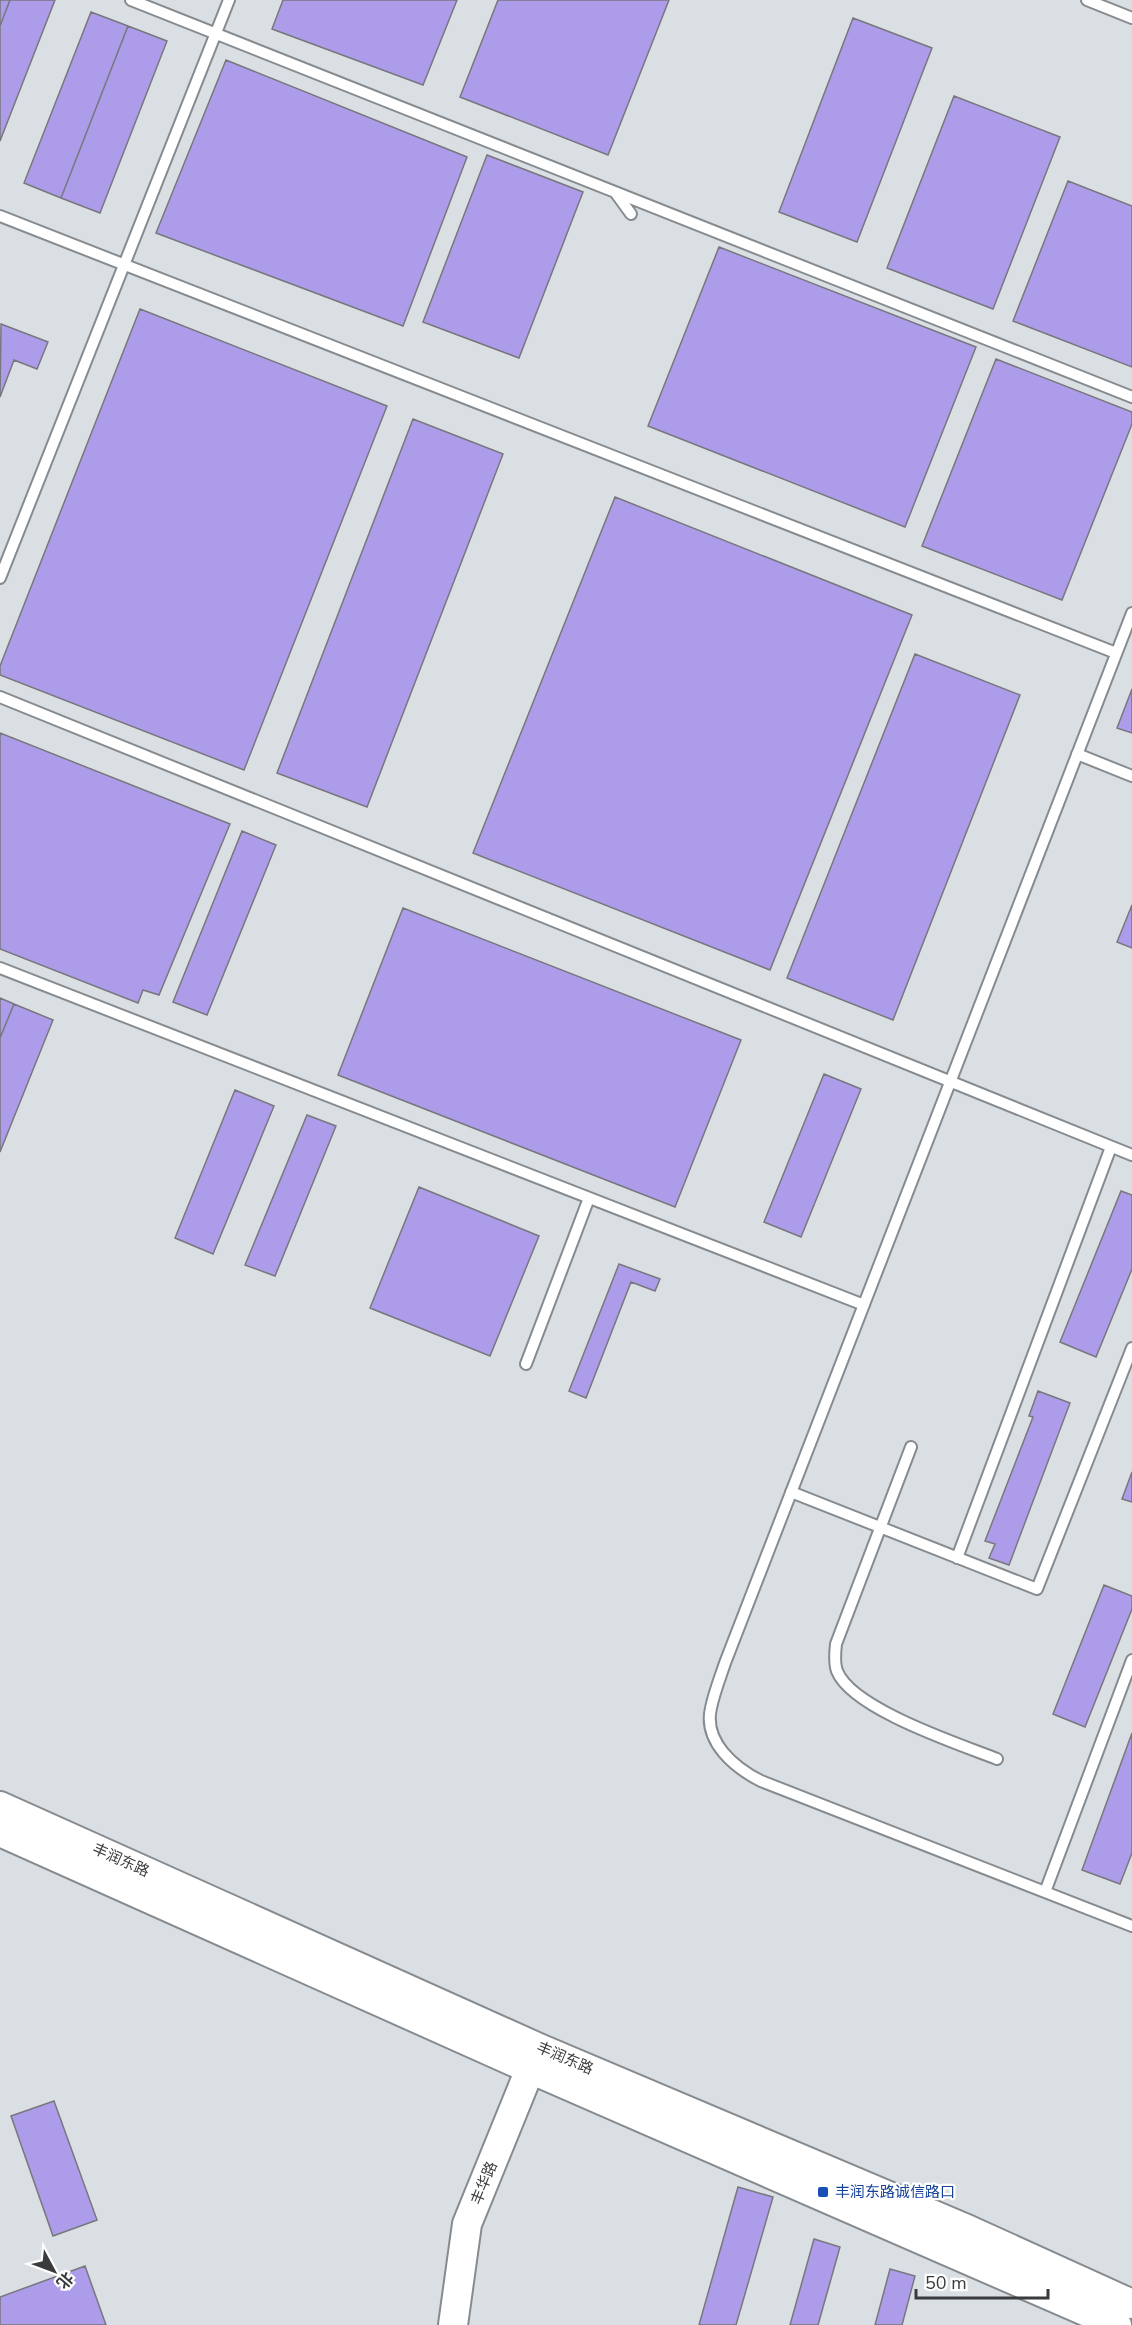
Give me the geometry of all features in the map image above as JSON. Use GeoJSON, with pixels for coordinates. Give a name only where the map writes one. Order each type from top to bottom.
{"type":"FeatureCollection","features":[{"type":"Feature","properties":{"kind":"street","name":"丰润东路"},"geometry":{"type":"LineString","coordinates":[[0,1806],[541,2061],[1117,2325]]}},
{"type":"Feature","properties":{"kind":"street","name":"丰润东路"},"geometry":{"type":"LineString","coordinates":[[0,1832],[541,2061],[969,2230],[1132,2304]]}},
{"type":"Feature","properties":{"kind":"street","name":"丰华路"},"geometry":{"type":"LineString","coordinates":[[453,2325],[467,2224],[541,2061]]}},
{"type":"Feature","properties":{"kind":"street","name":"丰华路"},"geometry":{"type":"LineString","coordinates":[[466,2325],[479,2228],[541,2061]]}},
{"type":"Feature","properties":{"kind":"lane"},"geometry":{"type":"LineString","coordinates":[[131,0],[1132,397]]}},
{"type":"Feature","properties":{"kind":"lane"},"geometry":{"type":"LineString","coordinates":[[0,578],[229,0]]}},
{"type":"Feature","properties":{"kind":"lane"},"geometry":{"type":"LineString","coordinates":[[1087,0],[1132,18]]}},
{"type":"Feature","properties":{"kind":"lane"},"geometry":{"type":"LineString","coordinates":[[615,192],[631,214]]}},
{"type":"Feature","properties":{"kind":"lane"},"geometry":{"type":"LineString","coordinates":[[0,216],[1116,653]]}},
{"type":"Feature","properties":{"kind":"lane"},"geometry":{"type":"LineString","coordinates":[[1132,613],[725,1663],[710,1710],[711,1725],[724,1754],[744,1772],[761,1781],[1132,1926]]}},
{"type":"Feature","properties":{"kind":"lane"},"geometry":{"type":"LineString","coordinates":[[0,697],[1132,1155]]}},
{"type":"Feature","properties":{"kind":"lane"},"geometry":{"type":"LineString","coordinates":[[1077,754],[1132,776]]}},
{"type":"Feature","properties":{"kind":"lane"},"geometry":{"type":"LineString","coordinates":[[0,968],[864,1305]]}},
{"type":"Feature","properties":{"kind":"lane"},"geometry":{"type":"LineString","coordinates":[[957,1558],[1111,1147]]}},
{"type":"Feature","properties":{"kind":"lane"},"geometry":{"type":"LineString","coordinates":[[526,1364],[589,1198]]}},
{"type":"Feature","properties":{"kind":"lane"},"geometry":{"type":"LineString","coordinates":[[791,1492],[1037,1589],[1132,1348]]}},
{"type":"Feature","properties":{"kind":"lane"},"geometry":{"type":"LineString","coordinates":[[911,1447],[836,1644],[836,1670],[848,1687],[870,1704],[997,1760]]}},
{"type":"Feature","properties":{"kind":"lane"},"geometry":{"type":"LineString","coordinates":[[1045,1892],[1132,1660]]}},
{"type":"Feature","properties":{"kind":"building"},"geometry":{"type":"Polygon","coordinates":[[[0,0],[10,0],[0,26],[0,0]]]}},
{"type":"Feature","properties":{"kind":"building"},"geometry":{"type":"Polygon","coordinates":[[[10,0],[55,0],[0,141],[0,26],[10,0]]]}},
{"type":"Feature","properties":{"kind":"building"},"geometry":{"type":"Polygon","coordinates":[[[283,0],[457,0],[423,85],[272,29],[283,0]]]}},
{"type":"Feature","properties":{"kind":"building"},"geometry":{"type":"Polygon","coordinates":[[[498,0],[669,0],[608,155],[460,97],[498,0]]]}},
{"type":"Feature","properties":{"kind":"building"},"geometry":{"type":"Polygon","coordinates":[[[91,12],[128,26],[61,198],[24,183],[91,12]]]}},
{"type":"Feature","properties":{"kind":"building"},"geometry":{"type":"Polygon","coordinates":[[[853,18],[932,48],[857,242],[779,212],[853,18]]]}},
{"type":"Feature","properties":{"kind":"building"},"geometry":{"type":"Polygon","coordinates":[[[128,26],[167,41],[100,213],[61,198],[128,26]]]}},
{"type":"Feature","properties":{"kind":"building"},"geometry":{"type":"Polygon","coordinates":[[[226,60],[467,157],[403,326],[156,233],[226,60]]]}},
{"type":"Feature","properties":{"kind":"building"},"geometry":{"type":"Polygon","coordinates":[[[954,96],[1060,137],[993,309],[887,268],[954,96]]]}},
{"type":"Feature","properties":{"kind":"building"},"geometry":{"type":"Polygon","coordinates":[[[487,155],[583,192],[519,358],[423,322],[487,155]]]}},
{"type":"Feature","properties":{"kind":"building"},"geometry":{"type":"Polygon","coordinates":[[[1068,181],[1132,206],[1132,367],[1013,321],[1068,181]]]}},
{"type":"Feature","properties":{"kind":"building"},"geometry":{"type":"Polygon","coordinates":[[[719,247],[976,347],[905,527],[648,426],[719,247]]]}},
{"type":"Feature","properties":{"kind":"building"},"geometry":{"type":"Polygon","coordinates":[[[140,309],[387,406],[244,770],[0,675],[0,666],[140,309]]]}},
{"type":"Feature","properties":{"kind":"building"},"geometry":{"type":"Polygon","coordinates":[[[1,324],[48,342],[37,369],[14,360],[0,397],[1,324]]]}},
{"type":"Feature","properties":{"kind":"building"},"geometry":{"type":"Polygon","coordinates":[[[996,359],[1132,412],[1132,424],[1062,600],[922,546],[996,359]]]}},
{"type":"Feature","properties":{"kind":"building"},"geometry":{"type":"Polygon","coordinates":[[[413,419],[503,454],[367,807],[277,773],[413,419]]]}},
{"type":"Feature","properties":{"kind":"building"},"geometry":{"type":"Polygon","coordinates":[[[615,497],[912,615],[770,970],[473,853],[615,497]]]}},
{"type":"Feature","properties":{"kind":"building"},"geometry":{"type":"Polygon","coordinates":[[[915,654],[1020,695],[893,1020],[787,978],[915,654]]]}},
{"type":"Feature","properties":{"kind":"building"},"geometry":{"type":"Polygon","coordinates":[[[1132,689],[1132,733],[1117,728],[1132,689]]]}},
{"type":"Feature","properties":{"kind":"building"},"geometry":{"type":"Polygon","coordinates":[[[0,733],[230,824],[159,995],[143,990],[138,1003],[0,949],[0,733]]]}},
{"type":"Feature","properties":{"kind":"building"},"geometry":{"type":"Polygon","coordinates":[[[242,831],[276,845],[207,1015],[173,1002],[242,831]]]}},
{"type":"Feature","properties":{"kind":"building"},"geometry":{"type":"Polygon","coordinates":[[[1132,905],[1132,948],[1117,942],[1132,905]]]}},
{"type":"Feature","properties":{"kind":"building"},"geometry":{"type":"Polygon","coordinates":[[[403,908],[741,1040],[675,1207],[338,1075],[403,908]]]}},
{"type":"Feature","properties":{"kind":"building"},"geometry":{"type":"Polygon","coordinates":[[[0,998],[14,1004],[0,1038],[0,998]]]}},
{"type":"Feature","properties":{"kind":"building"},"geometry":{"type":"Polygon","coordinates":[[[14,1004],[53,1020],[0,1152],[0,1038],[14,1004]]]}},
{"type":"Feature","properties":{"kind":"building"},"geometry":{"type":"Polygon","coordinates":[[[824,1074],[861,1089],[801,1237],[764,1222],[824,1074]]]}},
{"type":"Feature","properties":{"kind":"building"},"geometry":{"type":"Polygon","coordinates":[[[235,1090],[274,1106],[213,1254],[175,1238],[235,1090]]]}},
{"type":"Feature","properties":{"kind":"building"},"geometry":{"type":"Polygon","coordinates":[[[307,1115],[336,1126],[275,1276],[245,1265],[307,1115]]]}},
{"type":"Feature","properties":{"kind":"building"},"geometry":{"type":"Polygon","coordinates":[[[419,1187],[539,1236],[490,1356],[370,1308],[419,1187]]]}},
{"type":"Feature","properties":{"kind":"building"},"geometry":{"type":"Polygon","coordinates":[[[1121,1191],[1132,1195],[1132,1269],[1096,1357],[1060,1342],[1121,1191]]]}},
{"type":"Feature","properties":{"kind":"building"},"geometry":{"type":"Polygon","coordinates":[[[619,1264],[660,1279],[655,1291],[631,1282],[586,1398],[569,1391],[619,1264]]]}},
{"type":"Feature","properties":{"kind":"building"},"geometry":{"type":"Polygon","coordinates":[[[1038,1391],[1070,1403],[1009,1565],[989,1558],[995,1544],[985,1541],[1033,1417],[1029,1416],[1038,1391]]]}},
{"type":"Feature","properties":{"kind":"building"},"geometry":{"type":"Polygon","coordinates":[[[1132,1472],[1132,1502],[1122,1499],[1132,1472]]]}},
{"type":"Feature","properties":{"kind":"building"},"geometry":{"type":"Polygon","coordinates":[[[1104,1585],[1132,1596],[1132,1609],[1085,1727],[1053,1714],[1104,1585]]]}},
{"type":"Feature","properties":{"kind":"building"},"geometry":{"type":"Polygon","coordinates":[[[1132,1733],[1132,1853],[1120,1884],[1082,1870],[1132,1733]]]}},
{"type":"Feature","properties":{"kind":"building"},"geometry":{"type":"Polygon","coordinates":[[[54,2101],[97,2220],[53,2236],[11,2116],[54,2101]]]}},
{"type":"Feature","properties":{"kind":"building"},"geometry":{"type":"Polygon","coordinates":[[[738,2187],[773,2197],[736,2325],[699,2325],[738,2187]]]}},
{"type":"Feature","properties":{"kind":"building"},"geometry":{"type":"Polygon","coordinates":[[[814,2239],[840,2247],[818,2325],[790,2325],[814,2239]]]}},
{"type":"Feature","properties":{"kind":"building"},"geometry":{"type":"Polygon","coordinates":[[[85,2266],[106,2325],[0,2325],[0,2297],[85,2266]]]}},
{"type":"Feature","properties":{"kind":"building"},"geometry":{"type":"Polygon","coordinates":[[[890,2269],[915,2276],[902,2325],[875,2325],[890,2269]]]}},
{"type":"Feature","properties":{"kind":"place","name":"丰润东路诚信路口"},"geometry":{"type":"Point","coordinates":[823,2192]}}]}
